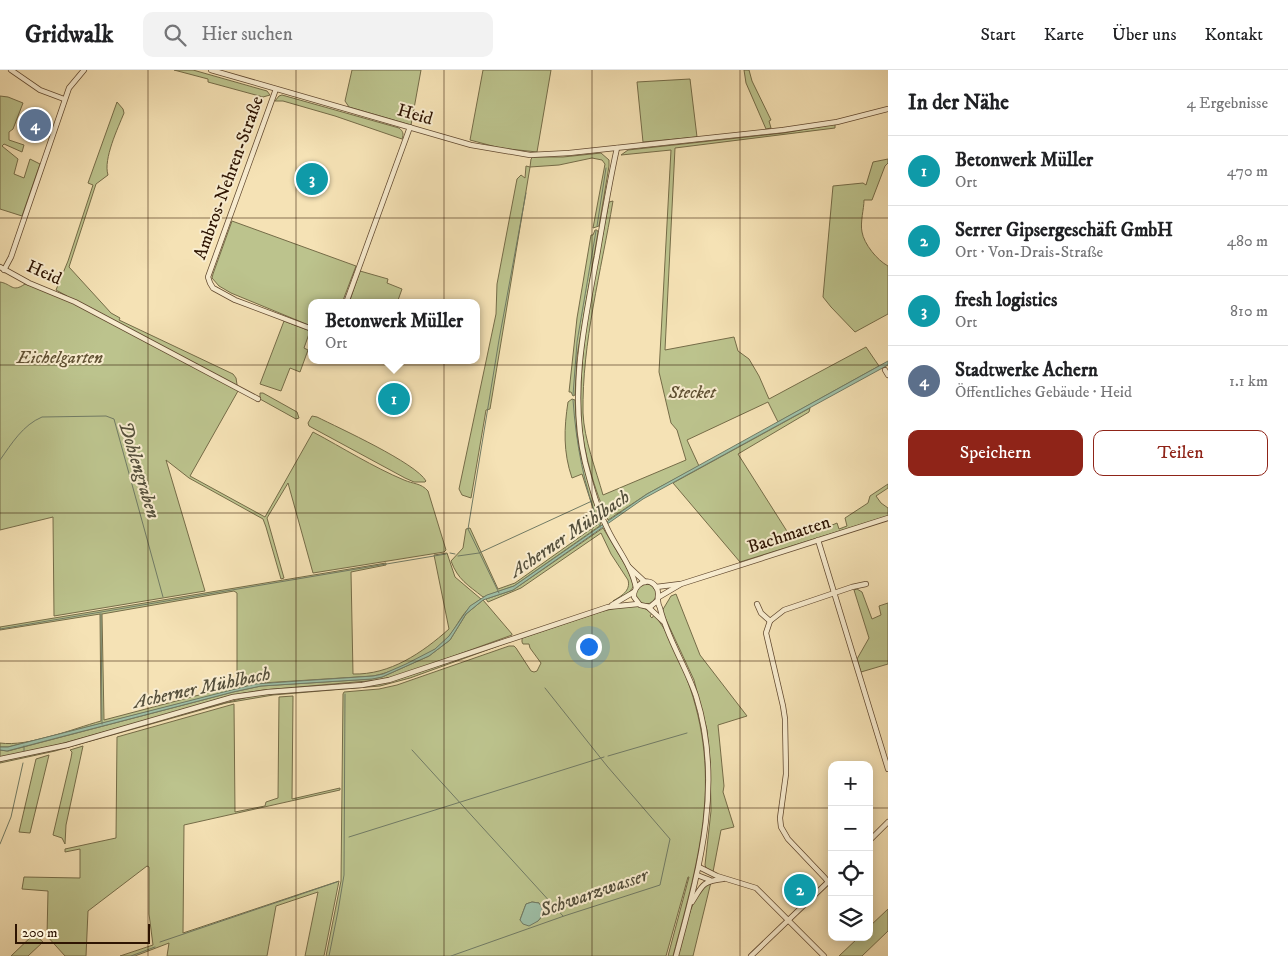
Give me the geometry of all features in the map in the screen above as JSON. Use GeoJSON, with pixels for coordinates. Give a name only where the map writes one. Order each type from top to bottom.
{"type":"FeatureCollection","features":[{"type":"Feature","properties":{"kind":"street"},"geometry":{"type":"LineString","coordinates":[[11,70],[40,90],[64,99]]}},
{"type":"Feature","properties":{"kind":"street","name":"Heid"},"geometry":{"type":"LineString","coordinates":[[84,70],[72,82],[64,99],[11,257],[2,268],[30,283],[75,302],[258,400]]}},
{"type":"Feature","properties":{"kind":"street","name":"Heid"},"geometry":{"type":"LineString","coordinates":[[211,70],[470,145],[530,155],[569,153],[783,130],[837,122],[888,109]]}},
{"type":"Feature","properties":{"kind":"street","name":"Ambros-Nehren-Straße"},"geometry":{"type":"LineString","coordinates":[[276,89],[208,277],[213,288],[235,300],[308,327]]}},
{"type":"Feature","properties":{"kind":"street"},"geometry":{"type":"LineString","coordinates":[[879,112],[888,104]]}},
{"type":"Feature","properties":{"kind":"street"},"geometry":{"type":"LineString","coordinates":[[347,299],[410,128]]}},
{"type":"Feature","properties":{"kind":"street"},"geometry":{"type":"LineString","coordinates":[[617,148],[590,289],[580,356],[578,382],[580,434],[602,518],[628,566],[635,590],[634,599],[638,604]]}},
{"type":"Feature","properties":{"kind":"street","name":"Bachmatten"},"geometry":{"type":"LineString","coordinates":[[681,584],[888,518]]}},
{"type":"Feature","properties":{"kind":"street"},"geometry":{"type":"LineString","coordinates":[[818,540],[888,769]]}},
{"type":"Feature","properties":{"kind":"street"},"geometry":{"type":"LineString","coordinates":[[628,566],[645,582],[656,586],[681,584]]}},
{"type":"Feature","properties":{"kind":"street"},"geometry":{"type":"LineString","coordinates":[[608,607],[645,582]]}},
{"type":"Feature","properties":{"kind":"street"},"geometry":{"type":"LineString","coordinates":[[648,607],[681,584]]}},
{"type":"Feature","properties":{"kind":"street"},"geometry":{"type":"LineString","coordinates":[[828,878],[788,839],[781,827],[780,818],[786,774],[787,746],[783,706],[766,638],[767,627],[770,621],[784,610],[866,584]]}},
{"type":"Feature","properties":{"kind":"street"},"geometry":{"type":"LineString","coordinates":[[656,586],[664,622],[680,655],[696,696],[704,738],[708,775],[708,807],[698,875],[676,956]]}},
{"type":"Feature","properties":{"kind":"street"},"geometry":{"type":"LineString","coordinates":[[0,759],[67,745],[233,697],[389,680],[608,607],[638,604],[648,607],[664,622]]}},
{"type":"Feature","properties":{"kind":"street"},"geometry":{"type":"LineString","coordinates":[[757,604],[761,613],[770,621]]}},
{"type":"Feature","properties":{"kind":"street"},"geometry":{"type":"LineString","coordinates":[[873,837],[888,822]]}},
{"type":"Feature","properties":{"kind":"street"},"geometry":{"type":"LineString","coordinates":[[699,868],[724,879],[756,888],[824,956]]}},
{"type":"Feature","properties":{"kind":"street"},"geometry":{"type":"LineString","coordinates":[[698,875],[710,880],[724,879]]}},
{"type":"Feature","properties":{"kind":"street"},"geometry":{"type":"LineString","coordinates":[[689,908],[702,886],[710,880]]}},
{"type":"Feature","properties":{"kind":"street"},"geometry":{"type":"LineString","coordinates":[[750,956],[828,882]]}},
{"type":"Feature","properties":{"kind":"green space"},"geometry":{"type":"Polygon","coordinates":[[[174,70],[193,70],[267,91],[270,95],[263,97],[208,82],[208,79],[174,70]]]}},
{"type":"Feature","properties":{"kind":"green space"},"geometry":{"type":"Polygon","coordinates":[[[352,70],[421,70],[411,125],[349,107],[345,101],[352,70]]]}},
{"type":"Feature","properties":{"kind":"green space"},"geometry":{"type":"Polygon","coordinates":[[[483,70],[551,70],[537,152],[500,148],[470,140],[483,70]]]}},
{"type":"Feature","properties":{"kind":"green space"},"geometry":{"type":"Polygon","coordinates":[[[744,70],[749,70],[752,81],[771,120],[769,121],[771,128],[766,129],[746,83],[744,70]]]}},
{"type":"Feature","properties":{"kind":"green space"},"geometry":{"type":"Polygon","coordinates":[[[690,79],[697,137],[643,142],[637,82],[690,79]]]}},
{"type":"Feature","properties":{"kind":"green space"},"geometry":{"type":"Polygon","coordinates":[[[282,95],[399,128],[403,133],[402,139],[335,116],[283,101],[275,101],[282,95]]]}},
{"type":"Feature","properties":{"kind":"green space"},"geometry":{"type":"Polygon","coordinates":[[[0,96],[23,103],[13,129],[9,132],[9,140],[24,145],[22,152],[4,144],[2,146],[18,159],[14,174],[24,178],[30,159],[40,164],[22,216],[0,209],[0,96]]]}},
{"type":"Feature","properties":{"kind":"green space","name":"Eichelgarten"},"geometry":{"type":"Polygon","coordinates":[[[117,102],[124,113],[109,152],[108,175],[96,184],[69,267],[111,313],[120,318],[119,320],[233,374],[236,378],[238,391],[190,476],[265,517],[313,432],[381,469],[425,488],[428,491],[446,550],[444,552],[313,573],[288,483],[267,518],[284,578],[281,579],[263,519],[189,478],[166,460],[205,591],[54,616],[53,517],[0,530],[0,282],[15,288],[25,284],[67,296],[56,290],[68,261],[93,185],[88,183],[117,102]]]}},
{"type":"Feature","properties":{"kind":"green space","name":"Stecket"},"geometry":{"type":"Polygon","coordinates":[[[835,124],[835,128],[675,148],[665,350],[734,337],[738,351],[749,359],[769,399],[866,347],[879,366],[778,422],[768,402],[687,440],[699,466],[647,494],[608,520],[598,496],[587,456],[582,429],[581,390],[582,363],[589,309],[609,202],[613,201],[589,333],[583,413],[591,454],[603,495],[686,460],[677,430],[671,423],[659,372],[671,150],[621,155],[628,150],[784,133],[835,124]]]}},
{"type":"Feature","properties":{"kind":"green space"},"geometry":{"type":"Polygon","coordinates":[[[601,153],[609,160],[609,166],[599,226],[593,228],[605,164],[602,160],[592,158],[559,165],[530,167],[533,157],[563,157],[601,153]]]}},
{"type":"Feature","properties":{"kind":"green space"},"geometry":{"type":"Polygon","coordinates":[[[888,159],[872,200],[864,200],[861,224],[863,237],[868,246],[888,266],[888,314],[855,332],[823,297],[833,186],[863,183],[866,185],[873,162],[888,159]]]}},
{"type":"Feature","properties":{"kind":"green space"},"geometry":{"type":"Polygon","coordinates":[[[526,166],[530,167],[490,409],[486,410],[471,498],[462,495],[459,489],[496,314],[497,284],[517,179],[521,175],[525,178],[526,166]]]}},
{"type":"Feature","properties":{"kind":"green space"},"geometry":{"type":"Polygon","coordinates":[[[232,221],[356,266],[344,299],[308,299],[308,325],[231,293],[219,286],[212,278],[232,221]]]}},
{"type":"Feature","properties":{"kind":"green space"},"geometry":{"type":"Polygon","coordinates":[[[595,230],[598,232],[577,356],[575,395],[573,396],[569,392],[577,318],[591,235],[593,235],[595,230]]]}},
{"type":"Feature","properties":{"kind":"green space"},"geometry":{"type":"Polygon","coordinates":[[[360,271],[388,279],[387,283],[402,289],[398,299],[350,299],[360,271]]]}},
{"type":"Feature","properties":{"kind":"green space"},"geometry":{"type":"Polygon","coordinates":[[[284,321],[308,330],[304,348],[308,350],[300,372],[290,368],[281,391],[260,384],[284,321]]]}},
{"type":"Feature","properties":{"kind":"green space"},"geometry":{"type":"Polygon","coordinates":[[[260,393],[297,412],[299,418],[296,419],[260,399],[260,393]]]}},
{"type":"Feature","properties":{"kind":"green space"},"geometry":{"type":"Polygon","coordinates":[[[572,399],[575,400],[577,435],[581,457],[601,525],[514,586],[483,597],[460,578],[451,561],[463,548],[466,529],[470,528],[498,589],[515,583],[598,524],[582,474],[572,478],[567,459],[566,421],[568,402],[572,399]]]}},
{"type":"Feature","properties":{"kind":"green space"},"geometry":{"type":"Polygon","coordinates":[[[810,408],[809,412],[738,454],[790,536],[827,524],[830,526],[837,523],[839,529],[847,526],[845,518],[868,503],[870,496],[888,484],[888,488],[876,496],[888,508],[888,516],[740,562],[673,483],[810,408]]]}},
{"type":"Feature","properties":{"kind":"green space"},"geometry":{"type":"Polygon","coordinates":[[[312,416],[376,446],[408,465],[426,481],[414,482],[405,478],[309,426],[308,423],[312,416]]]}},
{"type":"Feature","properties":{"kind":"green space"},"geometry":{"type":"Polygon","coordinates":[[[603,528],[627,568],[634,585],[625,595],[613,601],[627,590],[629,584],[601,533],[521,588],[488,602],[486,599],[513,590],[603,528]]]}},
{"type":"Feature","properties":{"kind":"green space"},"geometry":{"type":"Polygon","coordinates":[[[447,553],[455,577],[481,599],[469,609],[451,634],[439,646],[401,667],[373,676],[262,683],[55,735],[101,721],[100,614],[0,630],[0,627],[386,563],[386,565],[351,572],[353,674],[380,671],[393,667],[417,654],[449,629],[434,555],[447,553]],[[234,591],[102,614],[104,720],[237,685],[237,593],[234,591]]]}},
{"type":"Feature","properties":{"kind":"green space"},"geometry":{"type":"Polygon","coordinates":[[[646,584],[653,587],[656,594],[653,601],[646,604],[639,601],[636,594],[639,587],[646,584]]]}},
{"type":"Feature","properties":{"kind":"green space"},"geometry":{"type":"Polygon","coordinates":[[[857,589],[862,592],[872,619],[881,615],[879,606],[888,603],[888,664],[861,672],[857,659],[869,638],[854,590],[857,589]]]}},
{"type":"Feature","properties":{"kind":"green space"},"geometry":{"type":"Polygon","coordinates":[[[676,594],[700,655],[747,716],[718,725],[723,792],[734,827],[721,830],[713,872],[706,868],[705,865],[711,811],[707,730],[694,680],[662,611],[671,596],[676,594]]]}},
{"type":"Feature","properties":{"kind":"green space"},"geometry":{"type":"Polygon","coordinates":[[[483,600],[512,635],[401,675],[379,680],[244,693],[57,745],[0,756],[0,750],[8,751],[261,686],[382,677],[429,656],[450,640],[466,614],[483,600]]]}},
{"type":"Feature","properties":{"kind":"green space"},"geometry":{"type":"Polygon","coordinates":[[[628,605],[640,607],[652,613],[650,616],[652,618],[654,615],[659,621],[674,648],[696,707],[703,743],[704,813],[692,883],[673,956],[668,956],[689,877],[666,956],[326,956],[341,881],[344,692],[379,689],[397,685],[509,646],[516,648],[531,671],[534,672],[537,671],[541,663],[529,644],[523,644],[522,638],[600,612],[628,605]],[[532,902],[526,904],[520,920],[538,921],[543,915],[539,903],[532,902]]]}},
{"type":"Feature","properties":{"kind":"green space"},"geometry":{"type":"Polygon","coordinates":[[[512,641],[410,678],[380,686],[273,695],[226,703],[55,751],[0,763],[0,761],[252,696],[396,680],[512,641]]]}},
{"type":"Feature","properties":{"kind":"green space"},"geometry":{"type":"Polygon","coordinates":[[[293,696],[292,799],[340,788],[340,790],[184,825],[183,933],[339,881],[324,956],[305,956],[318,892],[276,906],[267,956],[167,956],[169,943],[135,956],[120,956],[153,945],[149,914],[149,867],[147,866],[88,911],[86,956],[65,956],[47,936],[48,891],[22,889],[24,877],[80,878],[80,849],[65,852],[65,849],[116,838],[117,737],[234,704],[235,812],[265,806],[266,802],[278,798],[279,697],[293,696]]]}},
{"type":"Feature","properties":{"kind":"green space"},"geometry":{"type":"Polygon","coordinates":[[[33,741],[0,747],[0,743],[33,741]]]}},
{"type":"Feature","properties":{"kind":"green space"},"geometry":{"type":"Polygon","coordinates":[[[83,746],[66,825],[65,844],[62,838],[53,835],[71,758],[72,752],[70,750],[83,746]]]}},
{"type":"Feature","properties":{"kind":"green space"},"geometry":{"type":"Polygon","coordinates":[[[49,755],[30,833],[19,832],[36,759],[49,755]]]}},
{"type":"Feature","properties":{"kind":"green space"},"geometry":{"type":"Polygon","coordinates":[[[711,882],[693,956],[678,956],[693,904],[704,887],[711,882]]]}},
{"type":"Feature","properties":{"kind":"green space"},"geometry":{"type":"Polygon","coordinates":[[[888,909],[888,931],[862,956],[839,956],[855,941],[873,941],[873,923],[888,909]]]}},
{"type":"Feature","properties":{"kind":"green space"},"geometry":{"type":"Polygon","coordinates":[[[34,934],[43,942],[28,956],[11,956],[34,934]]]}},
{"type":"Feature","properties":{"kind":"shaded area"},"geometry":{"type":"Polygon","coordinates":[[[888,361],[888,365],[643,499],[513,590],[483,600],[466,614],[450,640],[429,656],[382,677],[261,686],[7,751],[0,750],[0,747],[8,747],[255,684],[373,676],[383,674],[406,664],[435,649],[449,636],[470,606],[487,595],[514,586],[647,494],[888,361]]]}},
{"type":"Feature","properties":{"kind":"shaded area"},"geometry":{"type":"Polygon","coordinates":[[[532,902],[539,903],[543,915],[538,921],[529,926],[523,924],[520,920],[526,904],[532,902]]]}},
{"type":"Feature","properties":{"kind":"waterway"},"geometry":{"type":"LineString","coordinates":[[597,226],[606,168]]}},
{"type":"Feature","properties":{"kind":"waterway"},"geometry":{"type":"LineString","coordinates":[[499,593],[468,529],[499,340],[526,193]]}},
{"type":"Feature","properties":{"kind":"waterway"},"geometry":{"type":"LineString","coordinates":[[573,395],[577,342],[596,231]]}},
{"type":"Feature","properties":{"kind":"waterway"},"geometry":{"type":"LineString","coordinates":[[573,400],[582,465],[589,496],[600,527]]}},
{"type":"Feature","properties":{"kind":"waterway","name":"Dohlengraben"},"geometry":{"type":"LineString","coordinates":[[0,460],[24,430],[35,420],[42,417],[106,416],[114,419],[163,597]]}},
{"type":"Feature","properties":{"kind":"waterway"},"geometry":{"type":"LineString","coordinates":[[458,556],[479,553],[592,501]]}},
{"type":"Feature","properties":{"kind":"waterway"},"geometry":{"type":"LineString","coordinates":[[450,553],[455,554]]}},
{"type":"Feature","properties":{"kind":"waterway"},"geometry":{"type":"LineString","coordinates":[[0,629],[446,554]]}},
{"type":"Feature","properties":{"kind":"waterway"},"geometry":{"type":"LineString","coordinates":[[101,613],[102,724]]}},
{"type":"Feature","properties":{"kind":"waterway","name":"Schwarzwasser"},"geometry":{"type":"LineString","coordinates":[[451,956],[564,916],[660,885],[670,839],[607,766],[545,688]]}},
{"type":"Feature","properties":{"kind":"waterway"},"geometry":{"type":"LineString","coordinates":[[329,956],[344,875],[345,694]]}},
{"type":"Feature","properties":{"kind":"waterway"},"geometry":{"type":"LineString","coordinates":[[608,756],[687,733]]}},
{"type":"Feature","properties":{"kind":"waterway","name":"Acherner Mühlbach"},"geometry":{"type":"LineString","coordinates":[[24,746],[24,751]]}},
{"type":"Feature","properties":{"kind":"waterway"},"geometry":{"type":"LineString","coordinates":[[412,750],[563,916]]}},
{"type":"Feature","properties":{"kind":"waterway"},"geometry":{"type":"LineString","coordinates":[[349,837],[604,757]]}},
{"type":"Feature","properties":{"kind":"waterway"},"geometry":{"type":"LineString","coordinates":[[0,844],[11,817],[23,763]]}},
{"type":"Feature","properties":{"kind":"waterway"},"geometry":{"type":"LineString","coordinates":[[160,942],[337,882]]}},
{"type":"Feature","properties":{"kind":"waterway"},"geometry":{"type":"LineString","coordinates":[[131,956],[155,947]]}},
{"type":"Feature","properties":{"kind":"place","name":"Stadtwerke Achern"},"geometry":{"type":"Point","coordinates":[35,125]}},
{"type":"Feature","properties":{"kind":"place","name":"fresh logistics"},"geometry":{"type":"Point","coordinates":[312,179]}},
{"type":"Feature","properties":{"kind":"place","name":"Betonwerk Müller"},"geometry":{"type":"Point","coordinates":[394,399]}},
{"type":"Feature","properties":{"kind":"place","name":"Serrer Gipsergeschäft GmbH"},"geometry":{"type":"Point","coordinates":[800,890]}}]}
